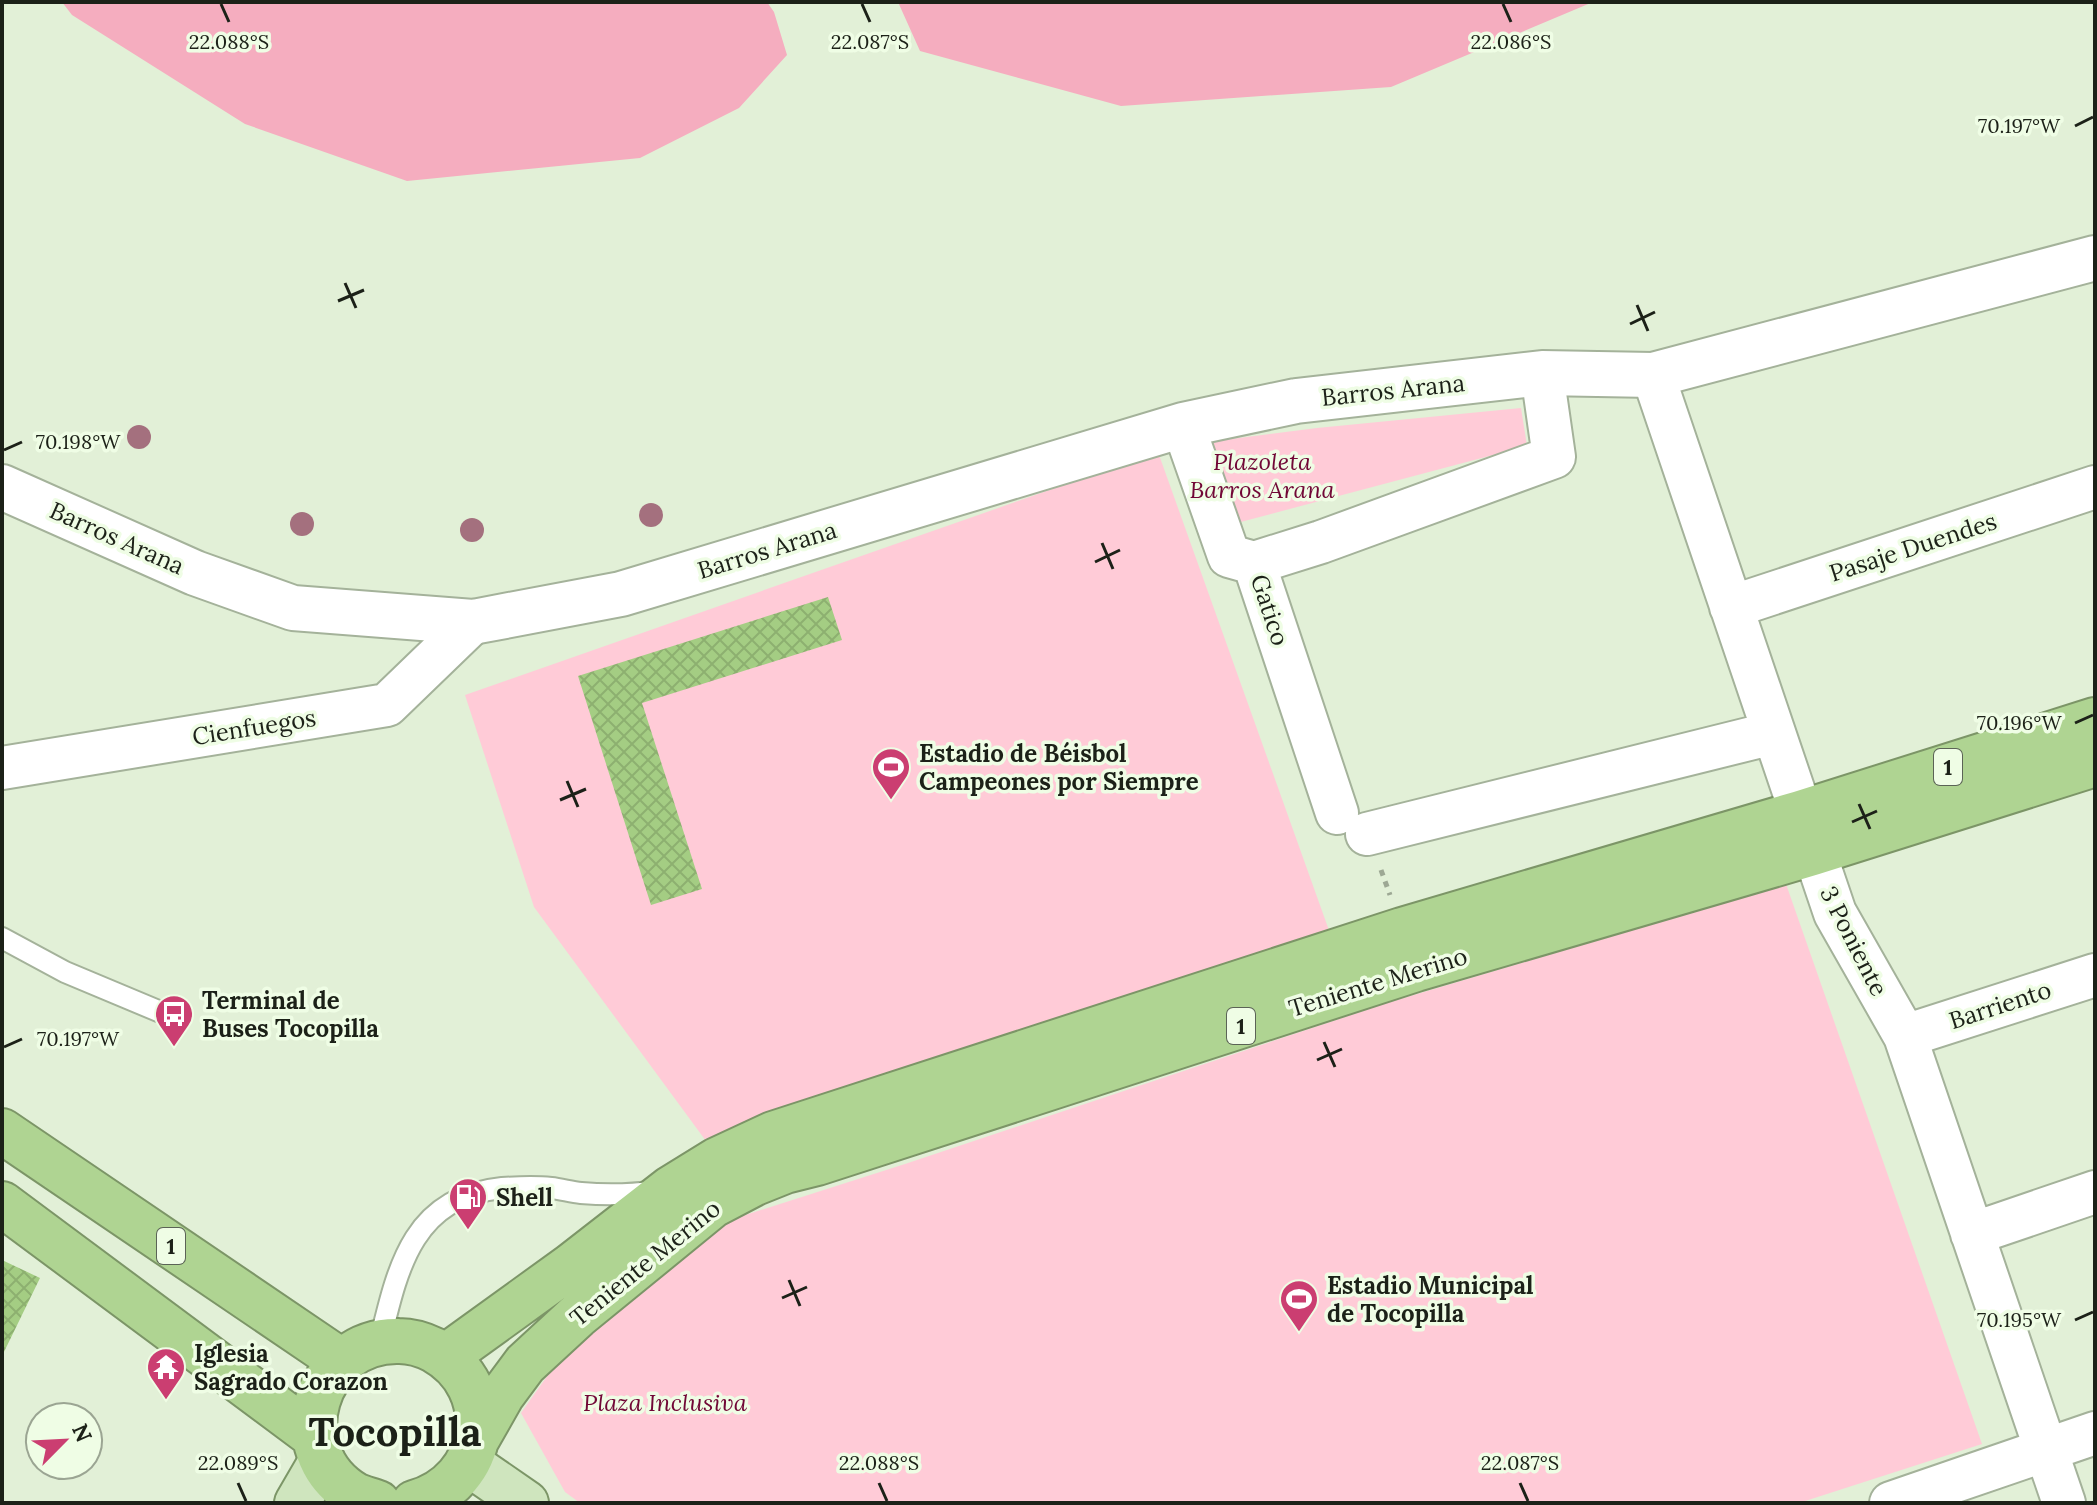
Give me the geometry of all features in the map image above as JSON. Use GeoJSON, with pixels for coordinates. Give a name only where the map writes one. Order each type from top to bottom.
{"type":"FeatureCollection","features":[{"type":"Feature","properties":{"kind":"highway","name":"Teniente Merino"},"geometry":{"type":"LineString","coordinates":[[414,1503],[431,1498],[452,1484],[502,1395],[525,1364],[577,1316],[713,1205],[755,1183],[1416,969],[1807,833],[2095,720]]}},
{"type":"Feature","properties":{"kind":"highway","name":"Teniente Merino"},"geometry":{"type":"LineString","coordinates":[[445,1357],[571,1266],[670,1189],[717,1160],[773,1134],[1402,930],[2095,764]]}},
{"type":"Feature","properties":{"kind":"highway","name":"1"},"geometry":{"type":"LineString","coordinates":[[2,1131],[341,1361]]}},
{"type":"Feature","properties":{"kind":"highway"},"geometry":{"type":"LineString","coordinates":[[2,1204],[318,1448],[336,1480],[355,1495],[378,1503]]}},
{"type":"Feature","properties":{"kind":"highway"},"geometry":{"type":"LineString","coordinates":[[318,1448],[314,1409],[323,1383],[341,1361],[359,1349],[380,1341],[403,1340],[425,1346],[445,1357],[462,1372],[473,1393],[478,1416],[473,1451]]}},
{"type":"Feature","properties":{"kind":"main road"},"geometry":{"type":"LineString","coordinates":[[297,1503],[318,1448]]}},
{"type":"Feature","properties":{"kind":"main road"},"geometry":{"type":"LineString","coordinates":[[473,1451],[526,1503]]}},
{"type":"Feature","properties":{"kind":"street","name":"Barros Arana"},"geometry":{"type":"LineString","coordinates":[[2,487],[195,573],[293,608],[473,622],[621,594],[1183,425],[1296,401],[1542,373],[1653,375],[2095,258]]}},
{"type":"Feature","properties":{"kind":"street"},"geometry":{"type":"LineString","coordinates":[[1254,563],[1321,542],[1554,457],[1542,373]]}},
{"type":"Feature","properties":{"kind":"street","name":"3 Poniente"},"geometry":{"type":"LineString","coordinates":[[1653,375],[1835,913],[1905,1036],[2064,1503]]}},
{"type":"Feature","properties":{"kind":"street","name":"Gatico"},"geometry":{"type":"LineString","coordinates":[[1183,425],[1229,556],[1254,563],[1352,823],[1773,733]]}},
{"type":"Feature","properties":{"kind":"street","name":"Pasaje Duendes"},"geometry":{"type":"LineString","coordinates":[[1731,607],[2095,487]]}},
{"type":"Feature","properties":{"kind":"street","name":"Cienfuegos"},"geometry":{"type":"LineString","coordinates":[[2,768],[387,705],[473,622]]}},
{"type":"Feature","properties":{"kind":"street","name":"Barriento"},"geometry":{"type":"LineString","coordinates":[[1905,1036],[2095,975]]}},
{"type":"Feature","properties":{"kind":"street"},"geometry":{"type":"LineString","coordinates":[[1972,1234],[2095,1192]]}},
{"type":"Feature","properties":{"kind":"street"},"geometry":{"type":"LineString","coordinates":[[1891,1503],[2095,1433]]}},
{"type":"Feature","properties":{"kind":"lane"},"geometry":{"type":"LineString","coordinates":[[2,938],[65,972],[163,1013]]}},
{"type":"Feature","properties":{"kind":"lane"},"geometry":{"type":"LineString","coordinates":[[380,1341],[395,1283],[416,1236],[445,1206],[463,1196],[521,1186],[604,1194],[636,1194],[670,1189]]}},
{"type":"Feature","properties":{"kind":"green space","name":"Plazoleta Barros Arana"},"geometry":{"type":"Polygon","coordinates":[[[1521,408],[1527,446],[1233,524],[1208,442],[1317,428],[1521,408]]]}},
{"type":"Feature","properties":{"kind":"green space","name":"Estadio de Béisbol Campeones por Siempre"},"geometry":{"type":"Polygon","coordinates":[[[1158,452],[1331,936],[706,1141],[534,907],[465,695],[1158,452]]]}},
{"type":"Feature","properties":{"kind":"green space","name":"Estadio Municipal de Tocopilla"},"geometry":{"type":"Polygon","coordinates":[[[1786,884],[1982,1444],[1799,1503],[580,1503],[565,1492],[521,1413],[560,1358],[711,1226],[1387,1003],[1786,884]]]}},
{"type":"Feature","properties":{"kind":"shaded area"},"geometry":{"type":"Polygon","coordinates":[[[62,2],[767,2],[774,12],[787,55],[739,108],[640,158],[407,181],[245,124],[72,15],[62,2]]]}},
{"type":"Feature","properties":{"kind":"shaded area"},"geometry":{"type":"Polygon","coordinates":[[[898,2],[1593,2],[1391,87],[1121,106],[920,51],[898,2]]]}},
{"type":"Feature","properties":{"kind":"building"},"geometry":{"type":"Polygon","coordinates":[[[828,597],[842,640],[642,703],[702,889],[651,905],[578,676],[828,597]]]}},
{"type":"Feature","properties":{"kind":"building"},"geometry":{"type":"Polygon","coordinates":[[[2,1260],[40,1278],[2,1356],[2,1260]]]}},
{"type":"Feature","properties":{"kind":"place","name":"Estadio de Béisbol Campeones por Siempre"},"geometry":{"type":"Point","coordinates":[891,801]}},
{"type":"Feature","properties":{"kind":"place","name":"Terminal de Buses Tocopilla"},"geometry":{"type":"Point","coordinates":[174,1048]}},
{"type":"Feature","properties":{"kind":"place","name":"Shell"},"geometry":{"type":"Point","coordinates":[468,1231]}},
{"type":"Feature","properties":{"kind":"place","name":"Estadio Municipal de Tocopilla"},"geometry":{"type":"Point","coordinates":[1299,1333]}},
{"type":"Feature","properties":{"kind":"place","name":"Iglesia Sagrado Corazon"},"geometry":{"type":"Point","coordinates":[166,1401]}},
{"type":"Feature","properties":{"kind":"district","name":"Tocopilla"},"geometry":{"type":"Point","coordinates":[395,1431]}},
{"type":"Feature","properties":{"kind":"park label","name":"Plaza Inclusiva"},"geometry":{"type":"Point","coordinates":[665,1402]}}]}
